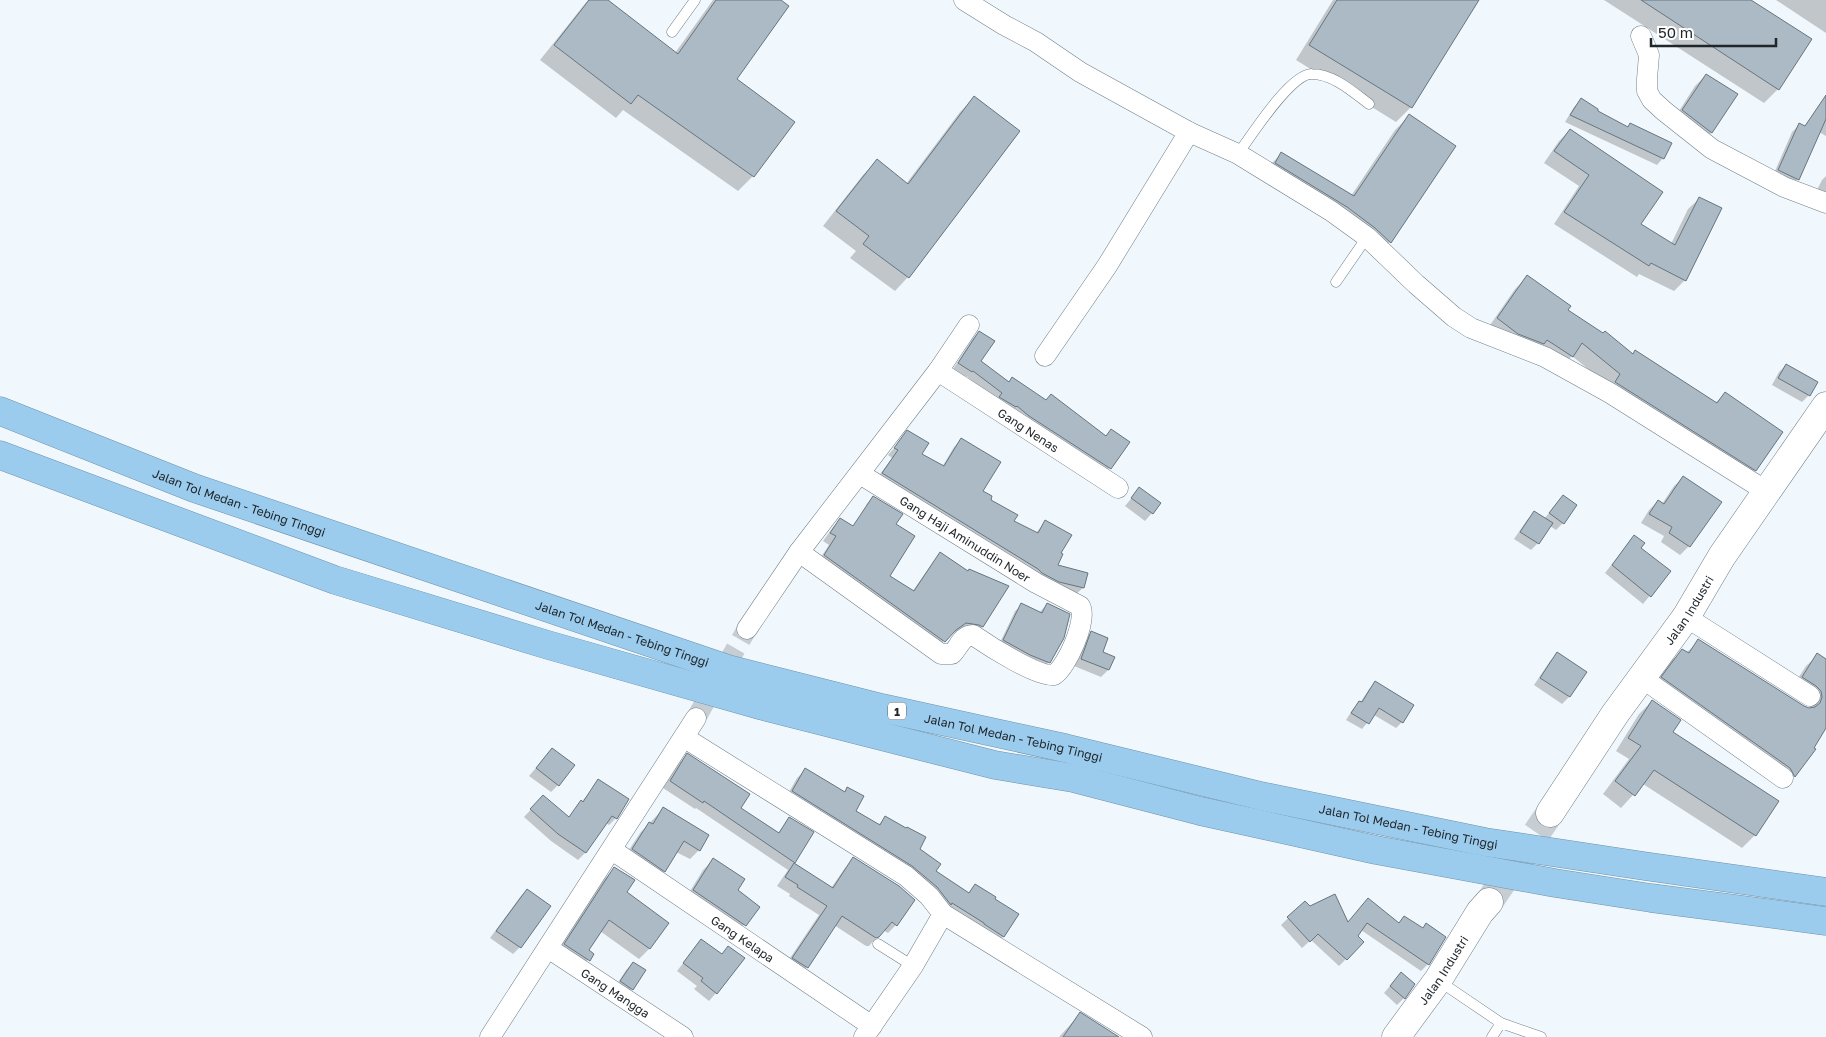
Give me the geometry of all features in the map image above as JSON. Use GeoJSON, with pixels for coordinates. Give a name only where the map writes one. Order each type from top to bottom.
{"type":"FeatureCollection","features":[{"type":"Feature","properties":{"kind":"highway","name":"Jalan Tol Medan - Tebing Tinggi"},"geometry":{"type":"LineString","coordinates":[[0,411],[194,488],[728,669],[882,708],[1065,748],[1261,796],[1466,838],[1826,892]]}},
{"type":"Feature","properties":{"kind":"highway","name":"1"},"geometry":{"type":"LineString","coordinates":[[0,455],[335,580],[548,645],[773,709],[995,765],[1073,778],[1200,811],[1376,850],[1574,886],[1826,921]]}},
{"type":"Feature","properties":{"kind":"street"},"geometry":{"type":"LineString","coordinates":[[964,0],[1036,42],[1080,72],[1189,132],[1238,154],[1331,211],[1367,237],[1454,317],[1488,335],[1545,357],[1610,393],[1766,491]]}},
{"type":"Feature","properties":{"kind":"street"},"geometry":{"type":"LineString","coordinates":[[1640,36],[1649,55],[1648,91],[1652,100],[1664,112],[1712,149],[1784,187],[1826,203]]}},
{"type":"Feature","properties":{"kind":"street"},"geometry":{"type":"LineString","coordinates":[[1045,356],[1107,266],[1189,132]]}},
{"type":"Feature","properties":{"kind":"street"},"geometry":{"type":"LineString","coordinates":[[747,629],[799,552],[938,371],[969,325]]}},
{"type":"Feature","properties":{"kind":"street","name":"Gang Nenas"},"geometry":{"type":"LineString","coordinates":[[938,371],[1118,488]]}},
{"type":"Feature","properties":{"kind":"street","name":"Jalan Industri"},"geometry":{"type":"LineString","coordinates":[[1550,813],[1615,714],[1686,617],[1722,556],[1826,406]]}},
{"type":"Feature","properties":{"kind":"street","name":"Gang Haji Aminuddin Noer"},"geometry":{"type":"LineString","coordinates":[[799,552],[910,634],[941,654],[952,654],[968,635],[973,635],[1002,653],[1046,675],[1054,675],[1062,668],[1081,627],[1082,609],[1071,600],[1036,583],[860,474]]}},
{"type":"Feature","properties":{"kind":"street"},"geometry":{"type":"LineString","coordinates":[[1686,617],[1810,696]]}},
{"type":"Feature","properties":{"kind":"street"},"geometry":{"type":"LineString","coordinates":[[1642,678],[1783,778]]}},
{"type":"Feature","properties":{"kind":"street"},"geometry":{"type":"LineString","coordinates":[[490,1037],[685,738],[696,718]]}},
{"type":"Feature","properties":{"kind":"street"},"geometry":{"type":"LineString","coordinates":[[685,738],[906,876],[930,896],[943,914],[1142,1037]]}},
{"type":"Feature","properties":{"kind":"street","name":"Gang Kelapa"},"geometry":{"type":"LineString","coordinates":[[612,850],[868,1032]]}},
{"type":"Feature","properties":{"kind":"street","name":"Jalan Industri"},"geometry":{"type":"LineString","coordinates":[[1396,1037],[1438,980],[1480,912],[1489,902]]}},
{"type":"Feature","properties":{"kind":"street"},"geometry":{"type":"LineString","coordinates":[[868,1032],[912,966],[943,914]]}},
{"type":"Feature","properties":{"kind":"street","name":"Gang Mangga"},"geometry":{"type":"LineString","coordinates":[[548,948],[683,1037]]}},
{"type":"Feature","properties":{"kind":"lane"},"geometry":{"type":"LineString","coordinates":[[672,32],[695,0]]}},
{"type":"Feature","properties":{"kind":"lane"},"geometry":{"type":"LineString","coordinates":[[1238,154],[1284,92],[1305,75],[1312,74],[1328,77],[1369,104]]}},
{"type":"Feature","properties":{"kind":"lane"},"geometry":{"type":"LineString","coordinates":[[1336,282],[1367,237]]}},
{"type":"Feature","properties":{"kind":"lane"},"geometry":{"type":"LineString","coordinates":[[878,944],[912,966]]}},
{"type":"Feature","properties":{"kind":"lane"},"geometry":{"type":"LineString","coordinates":[[1438,980],[1501,1023],[1541,1037]]}},
{"type":"Feature","properties":{"kind":"lane"},"geometry":{"type":"LineString","coordinates":[[1492,1037],[1501,1023]]}},
{"type":"Feature","properties":{"kind":"building"},"geometry":{"type":"Polygon","coordinates":[[[589,0],[608,0],[678,54],[716,0],[781,0],[789,6],[737,79],[795,122],[754,177],[638,95],[631,104],[554,45],[589,0]]]}},
{"type":"Feature","properties":{"kind":"building"},"geometry":{"type":"Polygon","coordinates":[[[1337,0],[1479,0],[1412,108],[1309,45],[1337,0]]]}},
{"type":"Feature","properties":{"kind":"building"},"geometry":{"type":"Polygon","coordinates":[[[1641,0],[1751,0],[1812,39],[1779,90],[1641,0]]]}},
{"type":"Feature","properties":{"kind":"building"},"geometry":{"type":"Polygon","coordinates":[[[1706,74],[1738,94],[1712,133],[1682,110],[1706,74]]]}},
{"type":"Feature","properties":{"kind":"building"},"geometry":{"type":"Polygon","coordinates":[[[1826,95],[1826,119],[1799,180],[1778,170],[1799,123],[1805,126],[1826,95]]]}},
{"type":"Feature","properties":{"kind":"building"},"geometry":{"type":"Polygon","coordinates":[[[974,96],[1020,131],[909,278],[863,244],[869,236],[836,211],[877,159],[908,184],[974,96]]]}},
{"type":"Feature","properties":{"kind":"building"},"geometry":{"type":"Polygon","coordinates":[[[1581,98],[1598,109],[1598,111],[1628,127],[1630,123],[1672,143],[1664,159],[1570,115],[1581,98]]]}},
{"type":"Feature","properties":{"kind":"building"},"geometry":{"type":"Polygon","coordinates":[[[1409,114],[1456,146],[1391,243],[1347,207],[1275,163],[1281,152],[1354,196],[1409,114]]]}},
{"type":"Feature","properties":{"kind":"building"},"geometry":{"type":"Polygon","coordinates":[[[1570,129],[1663,192],[1641,224],[1675,245],[1699,197],[1722,208],[1686,281],[1651,263],[1649,266],[1564,212],[1589,175],[1554,151],[1570,129]]]}},
{"type":"Feature","properties":{"kind":"building"},"geometry":{"type":"Polygon","coordinates":[[[1527,275],[1571,306],[1568,310],[1603,333],[1605,331],[1633,354],[1635,350],[1717,403],[1725,392],[1783,432],[1756,471],[1615,382],[1620,374],[1582,343],[1573,357],[1547,340],[1544,344],[1518,334],[1497,318],[1527,275]]]}},
{"type":"Feature","properties":{"kind":"building"},"geometry":{"type":"Polygon","coordinates":[[[979,331],[995,341],[981,361],[1009,382],[1012,377],[1046,400],[1051,394],[1106,436],[1111,429],[1130,442],[1111,469],[1029,416],[1017,406],[999,397],[1002,393],[973,371],[958,363],[979,331]]]}},
{"type":"Feature","properties":{"kind":"building"},"geometry":{"type":"Polygon","coordinates":[[[1786,364],[1818,382],[1810,396],[1778,378],[1786,364]]]}},
{"type":"Feature","properties":{"kind":"building"},"geometry":{"type":"Polygon","coordinates":[[[907,430],[929,443],[922,454],[944,466],[961,438],[1001,462],[983,491],[992,496],[991,500],[1018,515],[1014,521],[1038,533],[1045,520],[1072,535],[1061,553],[1063,554],[1058,565],[1088,573],[1084,588],[1059,582],[1042,573],[882,473],[898,450],[894,448],[907,430]]]}},
{"type":"Feature","properties":{"kind":"building"},"geometry":{"type":"Polygon","coordinates":[[[1683,476],[1722,502],[1690,547],[1669,533],[1672,527],[1649,514],[1658,500],[1664,504],[1683,476]]]}},
{"type":"Feature","properties":{"kind":"building"},"geometry":{"type":"Polygon","coordinates":[[[1139,487],[1161,503],[1153,514],[1131,498],[1139,487]]]}},
{"type":"Feature","properties":{"kind":"building"},"geometry":{"type":"Polygon","coordinates":[[[1563,495],[1577,505],[1564,524],[1549,513],[1563,495]]]}},
{"type":"Feature","properties":{"kind":"building"},"geometry":{"type":"Polygon","coordinates":[[[873,496],[903,514],[896,524],[915,536],[890,576],[914,591],[940,552],[968,571],[969,569],[1009,586],[983,627],[966,623],[956,630],[945,642],[824,555],[836,536],[830,533],[840,518],[853,526],[873,496]]]}},
{"type":"Feature","properties":{"kind":"building"},"geometry":{"type":"Polygon","coordinates":[[[1534,511],[1553,523],[1539,544],[1520,532],[1534,511]]]}},
{"type":"Feature","properties":{"kind":"building"},"geometry":{"type":"Polygon","coordinates":[[[1634,535],[1645,543],[1641,548],[1671,571],[1651,597],[1612,565],[1634,535]]]}},
{"type":"Feature","properties":{"kind":"building"},"geometry":{"type":"Polygon","coordinates":[[[1021,603],[1042,613],[1047,603],[1070,614],[1064,638],[1050,663],[1030,655],[1003,640],[1021,603]]]}},
{"type":"Feature","properties":{"kind":"building"},"geometry":{"type":"Polygon","coordinates":[[[1091,631],[1108,638],[1103,652],[1115,657],[1109,670],[1081,659],[1091,631]]]}},
{"type":"Feature","properties":{"kind":"building"},"geometry":{"type":"Polygon","coordinates":[[[1698,639],[1809,708],[1815,707],[1820,703],[1821,691],[1802,677],[1817,653],[1826,659],[1826,728],[1814,748],[1816,749],[1795,777],[1790,768],[1661,677],[1682,649],[1689,653],[1698,639]]]}},
{"type":"Feature","properties":{"kind":"building"},"geometry":{"type":"Polygon","coordinates":[[[1557,652],[1587,672],[1570,697],[1540,678],[1557,652]]]}},
{"type":"Feature","properties":{"kind":"building"},"geometry":{"type":"Polygon","coordinates":[[[1375,681],[1414,705],[1403,723],[1379,708],[1369,724],[1351,713],[1359,701],[1362,702],[1375,681]]]}},
{"type":"Feature","properties":{"kind":"building"},"geometry":{"type":"Polygon","coordinates":[[[1652,700],[1681,720],[1673,732],[1779,801],[1756,836],[1654,770],[1635,796],[1615,781],[1641,746],[1628,738],[1652,700]]]}},
{"type":"Feature","properties":{"kind":"building"},"geometry":{"type":"Polygon","coordinates":[[[552,748],[575,765],[559,786],[536,768],[552,748]]]}},
{"type":"Feature","properties":{"kind":"building"},"geometry":{"type":"Polygon","coordinates":[[[687,753],[750,794],[741,808],[779,833],[789,817],[814,832],[795,863],[704,801],[703,803],[670,781],[687,753]]]}},
{"type":"Feature","properties":{"kind":"building"},"geometry":{"type":"Polygon","coordinates":[[[805,768],[845,792],[847,787],[864,796],[856,811],[880,825],[885,816],[926,837],[920,849],[941,864],[936,871],[969,893],[975,884],[1019,914],[1004,937],[952,903],[951,905],[937,887],[912,866],[792,791],[805,768]]]}},
{"type":"Feature","properties":{"kind":"building"},"geometry":{"type":"Polygon","coordinates":[[[598,779],[629,799],[617,819],[612,816],[586,853],[558,834],[530,809],[543,795],[569,817],[581,800],[583,802],[598,779]]]}},
{"type":"Feature","properties":{"kind":"building"},"geometry":{"type":"Polygon","coordinates":[[[663,807],[709,835],[700,851],[684,841],[665,872],[632,849],[649,822],[653,824],[663,807]]]}},
{"type":"Feature","properties":{"kind":"building"},"geometry":{"type":"Polygon","coordinates":[[[853,857],[899,886],[915,900],[897,926],[892,922],[876,938],[842,916],[808,968],[792,958],[827,906],[785,877],[794,863],[833,888],[853,857]]]}},
{"type":"Feature","properties":{"kind":"building"},"geometry":{"type":"Polygon","coordinates":[[[713,858],[745,879],[738,890],[760,907],[746,926],[693,890],[713,858]]]}},
{"type":"Feature","properties":{"kind":"building"},"geometry":{"type":"Polygon","coordinates":[[[614,867],[635,880],[627,892],[669,923],[650,949],[609,920],[589,950],[594,954],[590,961],[564,944],[614,867]]]}},
{"type":"Feature","properties":{"kind":"building"},"geometry":{"type":"Polygon","coordinates":[[[527,889],[551,906],[521,948],[496,931],[527,889]]]}},
{"type":"Feature","properties":{"kind":"building"},"geometry":{"type":"Polygon","coordinates":[[[1335,894],[1348,922],[1368,898],[1399,923],[1404,916],[1423,928],[1426,923],[1446,937],[1429,965],[1367,923],[1358,936],[1364,942],[1347,960],[1318,934],[1310,942],[1287,917],[1305,901],[1310,906],[1335,894]]]}},
{"type":"Feature","properties":{"kind":"building"},"geometry":{"type":"Polygon","coordinates":[[[701,939],[722,954],[728,946],[745,958],[717,994],[701,981],[703,978],[683,963],[701,939]]]}},
{"type":"Feature","properties":{"kind":"building"},"geometry":{"type":"Polygon","coordinates":[[[633,962],[646,970],[633,990],[620,981],[633,962]]]}},
{"type":"Feature","properties":{"kind":"building"},"geometry":{"type":"Polygon","coordinates":[[[1401,972],[1415,984],[1405,999],[1390,986],[1401,972]]]}},
{"type":"Feature","properties":{"kind":"building"},"geometry":{"type":"Polygon","coordinates":[[[1080,1012],[1119,1037],[1063,1037],[1080,1012]]]}},
{"type":"Feature","properties":{"kind":"tunnel"},"geometry":{"type":"LineString","coordinates":[[696,718],[747,629]]}},
{"type":"Feature","properties":{"kind":"tunnel"},"geometry":{"type":"LineString","coordinates":[[1489,902],[1550,813]]}}]}
